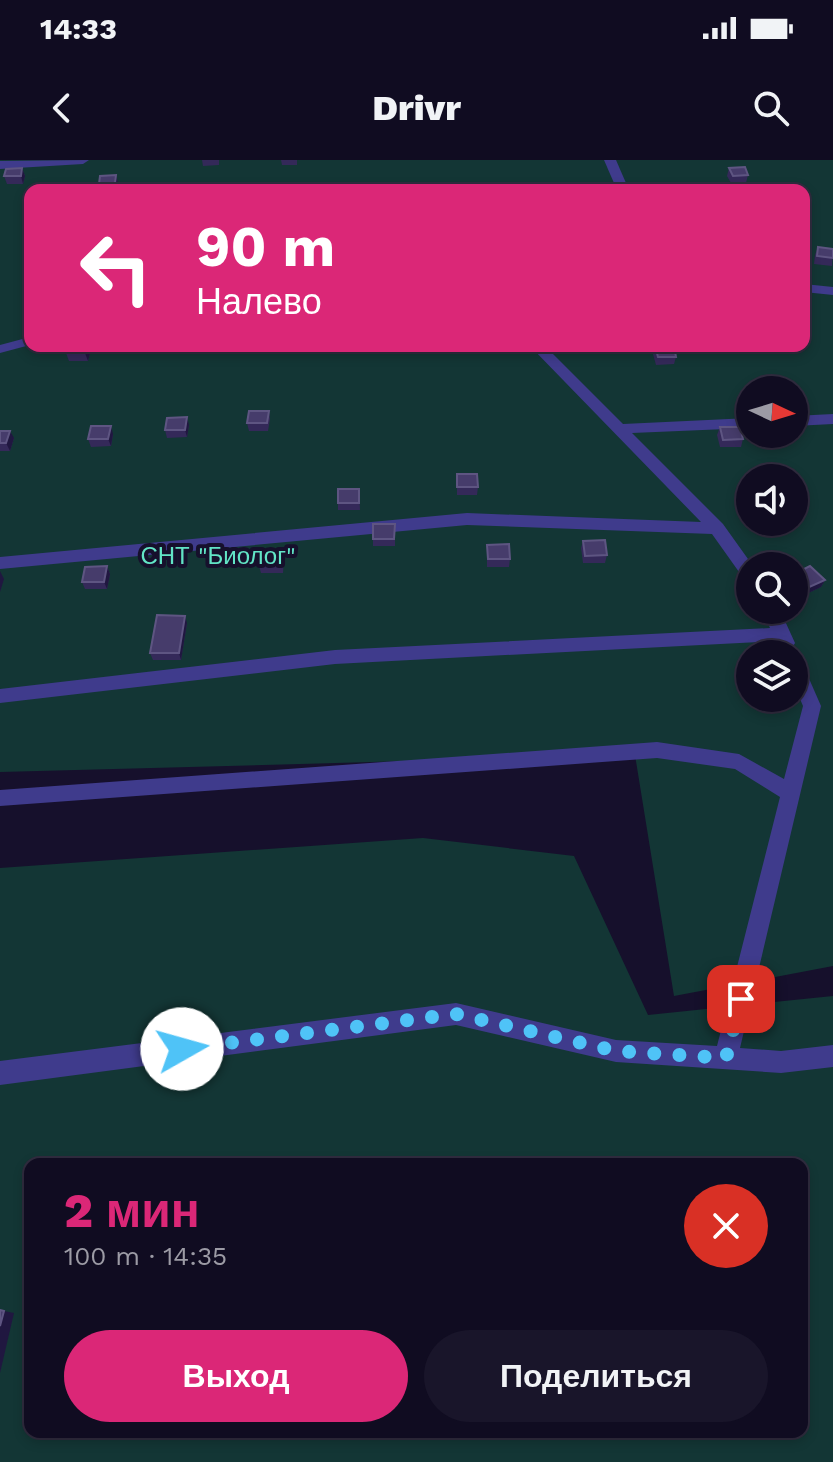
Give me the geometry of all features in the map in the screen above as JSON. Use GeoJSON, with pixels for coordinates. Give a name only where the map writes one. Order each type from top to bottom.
{"type":"FeatureCollection","features":[{"type":"Feature","properties":{"kind":"lane"},"geometry":{"type":"LineString","coordinates":[[0,165],[83,160]]}},
{"type":"Feature","properties":{"kind":"lane"},"geometry":{"type":"LineString","coordinates":[[610,160],[620,184]]}},
{"type":"Feature","properties":{"kind":"lane"},"geometry":{"type":"LineString","coordinates":[[810,289],[833,291]]}},
{"type":"Feature","properties":{"kind":"lane"},"geometry":{"type":"LineString","coordinates":[[0,349],[24,343]]}},
{"type":"Feature","properties":{"kind":"lane"},"geometry":{"type":"LineString","coordinates":[[543,352],[717,528],[736,555]]}},
{"type":"Feature","properties":{"kind":"lane"},"geometry":{"type":"LineString","coordinates":[[808,420],[833,419]]}},
{"type":"Feature","properties":{"kind":"lane"},"geometry":{"type":"LineString","coordinates":[[619,429],[736,424]]}},
{"type":"Feature","properties":{"kind":"lane"},"geometry":{"type":"LineString","coordinates":[[0,563],[467,519],[717,528]]}},
{"type":"Feature","properties":{"kind":"lane"},"geometry":{"type":"LineString","coordinates":[[777,624],[784,640]]}},
{"type":"Feature","properties":{"kind":"lane"},"geometry":{"type":"LineString","coordinates":[[0,696],[335,657],[782,634]]}},
{"type":"Feature","properties":{"kind":"lane"},"geometry":{"type":"LineString","coordinates":[[726,1058],[791,793],[823,705],[808,683]]}},
{"type":"Feature","properties":{"kind":"lane"},"geometry":{"type":"LineString","coordinates":[[0,798],[657,750],[739,762],[791,793]]}},
{"type":"Feature","properties":{"kind":"lane"},"geometry":{"type":"LineString","coordinates":[[0,1073],[456,1014],[616,1051],[781,1062],[833,1056]]}},
{"type":"Feature","properties":{"kind":"green space","name":"СНТ \"Биолог\""},"geometry":{"type":"Polygon","coordinates":[[[0,160],[833,160],[833,966],[674,996],[635,755],[0,772],[0,160]]]}},
{"type":"Feature","properties":{"kind":"green space"},"geometry":{"type":"Polygon","coordinates":[[[423,838],[574,856],[648,1015],[833,996],[833,1462],[0,1462],[0,868],[423,838]]]}},
{"type":"Feature","properties":{"kind":"building"},"geometry":{"type":"Polygon","coordinates":[[[745,167],[748,175],[733,176],[729,168],[745,167]]]}},
{"type":"Feature","properties":{"kind":"building"},"geometry":{"type":"Polygon","coordinates":[[[22,168],[21,176],[4,176],[6,169],[22,168]]]}},
{"type":"Feature","properties":{"kind":"building"},"geometry":{"type":"Polygon","coordinates":[[[116,175],[115,183],[99,184],[100,176],[116,175]]]}},
{"type":"Feature","properties":{"kind":"building"},"geometry":{"type":"Polygon","coordinates":[[[818,247],[833,249],[833,258],[817,256],[818,247]]]}},
{"type":"Feature","properties":{"kind":"building"},"geometry":{"type":"Polygon","coordinates":[[[657,352],[675,352],[676,357],[658,357],[657,352]]]}},
{"type":"Feature","properties":{"kind":"building"},"geometry":{"type":"Polygon","coordinates":[[[249,411],[269,411],[267,423],[247,423],[249,411]]]}},
{"type":"Feature","properties":{"kind":"building"},"geometry":{"type":"Polygon","coordinates":[[[187,417],[185,430],[165,430],[167,418],[187,417]]]}},
{"type":"Feature","properties":{"kind":"building"},"geometry":{"type":"Polygon","coordinates":[[[91,426],[111,426],[108,439],[88,439],[91,426]]]}},
{"type":"Feature","properties":{"kind":"building"},"geometry":{"type":"Polygon","coordinates":[[[720,427],[736,427],[736,439],[723,440],[720,427]]]}},
{"type":"Feature","properties":{"kind":"building"},"geometry":{"type":"Polygon","coordinates":[[[0,431],[10,431],[6,443],[0,443],[0,431]]]}},
{"type":"Feature","properties":{"kind":"building"},"geometry":{"type":"Polygon","coordinates":[[[457,474],[477,474],[478,487],[457,487],[457,474]]]}},
{"type":"Feature","properties":{"kind":"building"},"geometry":{"type":"Polygon","coordinates":[[[338,489],[359,489],[359,503],[338,503],[338,489]]]}},
{"type":"Feature","properties":{"kind":"building"},"geometry":{"type":"Polygon","coordinates":[[[373,524],[395,524],[394,539],[373,539],[373,524]]]}},
{"type":"Feature","properties":{"kind":"building"},"geometry":{"type":"Polygon","coordinates":[[[605,540],[607,555],[585,556],[583,541],[605,540]]]}},
{"type":"Feature","properties":{"kind":"building"},"geometry":{"type":"Polygon","coordinates":[[[509,544],[510,559],[488,559],[487,545],[509,544]]]}},
{"type":"Feature","properties":{"kind":"building"},"geometry":{"type":"Polygon","coordinates":[[[261,551],[283,551],[282,566],[259,566],[261,551]]]}},
{"type":"Feature","properties":{"kind":"building"},"geometry":{"type":"Polygon","coordinates":[[[107,566],[104,582],[82,582],[85,567],[107,566]]]}},
{"type":"Feature","properties":{"kind":"building"},"geometry":{"type":"Polygon","coordinates":[[[810,566],[825,580],[808,588],[810,566]]]}},
{"type":"Feature","properties":{"kind":"building"},"geometry":{"type":"Polygon","coordinates":[[[157,615],[185,616],[179,653],[150,653],[157,615]]]}},
{"type":"Feature","properties":{"kind":"route"},"geometry":{"type":"LineString","coordinates":[[182,1049],[456,1014],[616,1051],[726,1058],[741,999]]}}]}
